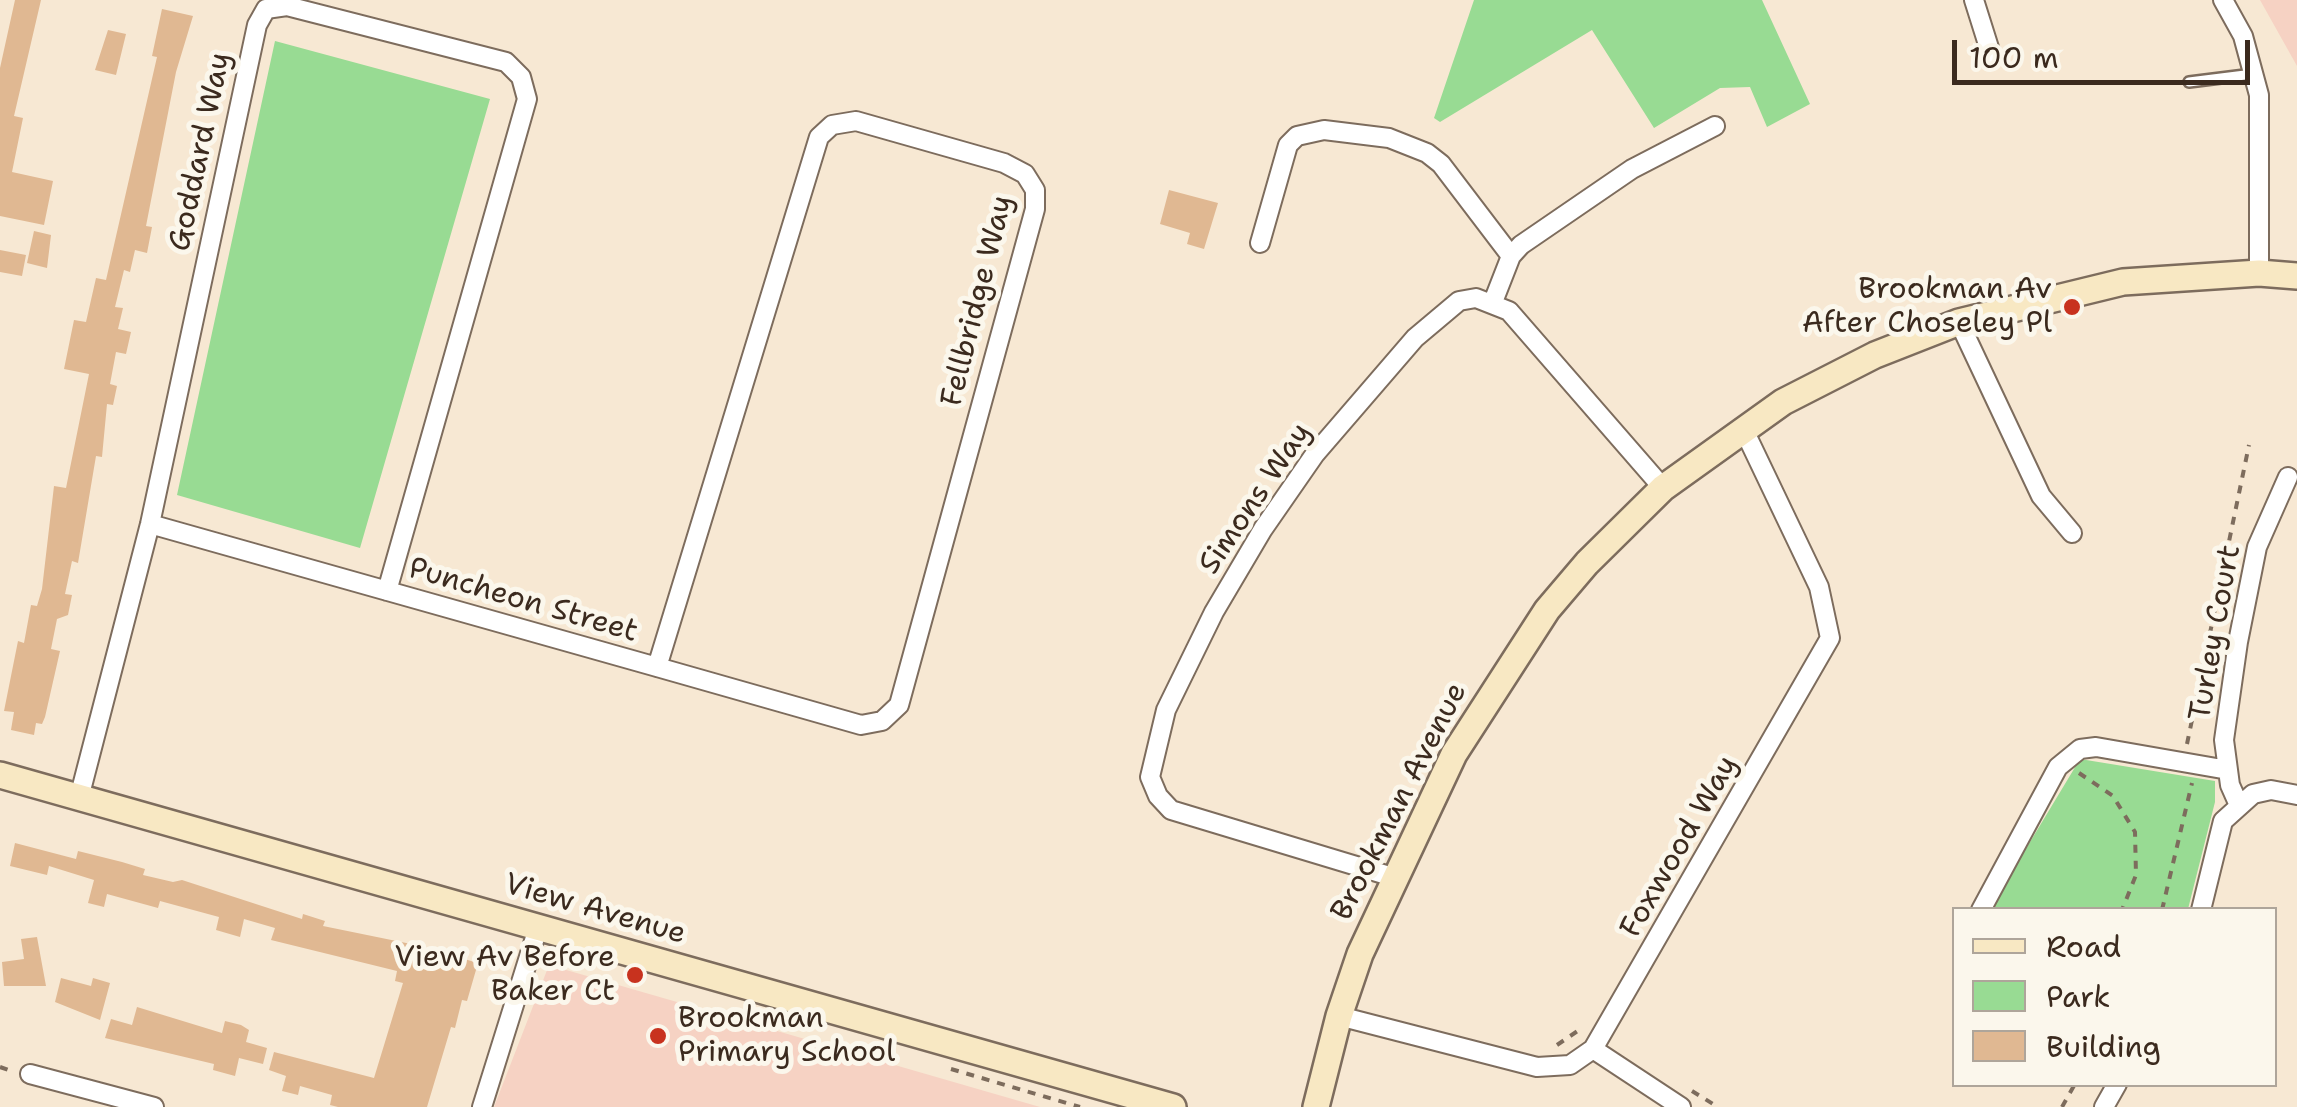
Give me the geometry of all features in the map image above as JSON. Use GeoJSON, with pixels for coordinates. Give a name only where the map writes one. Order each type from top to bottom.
{"type":"FeatureCollection","features":[{"type":"Feature","properties":{"kind":"street"},"geometry":{"type":"LineString","coordinates":[[1974,0],[1992,54]]}},
{"type":"Feature","properties":{"kind":"street"},"geometry":{"type":"LineString","coordinates":[[2223,0],[2243,36],[2256,73],[2259,273]]}},
{"type":"Feature","properties":{"kind":"street","name":"Goddard Way"},"geometry":{"type":"LineString","coordinates":[[79,798],[150,524],[262,4],[286,6],[506,62],[521,77],[527,99],[386,590]]}},
{"type":"Feature","properties":{"kind":"street","name":"Fellbridge Way"},"geometry":{"type":"LineString","coordinates":[[658,667],[809,156],[818,137],[832,125],[856,121],[1004,163],[1025,174],[1035,190],[1035,209],[899,705],[882,721]]}},
{"type":"Feature","properties":{"kind":"street"},"geometry":{"type":"LineString","coordinates":[[1662,488],[1509,311],[1493,302],[1511,256],[1568,209],[1715,126]]}},
{"type":"Feature","properties":{"kind":"street"},"geometry":{"type":"LineString","coordinates":[[1260,243],[1288,146],[1297,136],[1324,130],[1390,138],[1426,153],[1442,164],[1511,256]]}},
{"type":"Feature","properties":{"kind":"street","name":"Brookman Avenue"},"geometry":{"type":"LineString","coordinates":[[1316,1107],[1338,1016],[1393,877],[1454,754],[1512,658],[1587,563],[1662,488],[1744,428],[1840,372],[1959,322],[2092,287],[2168,276],[2297,276]]}},
{"type":"Feature","properties":{"kind":"street","name":"Simons Way"},"geometry":{"type":"LineString","coordinates":[[1393,877],[1171,810],[1158,796],[1150,777],[1152,755],[1166,710],[1214,612],[1263,529],[1315,454],[1391,364],[1444,312],[1460,301],[1493,302]]}},
{"type":"Feature","properties":{"kind":"street"},"geometry":{"type":"LineString","coordinates":[[1959,322],[2041,496],[2072,532]]}},
{"type":"Feature","properties":{"kind":"street","name":"Foxwood Way"},"geometry":{"type":"LineString","coordinates":[[1593,1048],[1830,638],[1819,587],[1744,428]]}},
{"type":"Feature","properties":{"kind":"street","name":"Turley Court"},"geometry":{"type":"LineString","coordinates":[[2238,803],[2224,740],[2257,547],[2288,476]]}},
{"type":"Feature","properties":{"kind":"street","name":"Puncheon Street"},"geometry":{"type":"LineString","coordinates":[[150,524],[861,725],[882,721]]}},
{"type":"Feature","properties":{"kind":"street"},"geometry":{"type":"LineString","coordinates":[[1983,907],[2058,767],[2068,758],[2096,747],[2228,770]]}},
{"type":"Feature","properties":{"kind":"street","name":"View Avenue"},"geometry":{"type":"LineString","coordinates":[[0,775],[1173,1107]]}},
{"type":"Feature","properties":{"kind":"street"},"geometry":{"type":"LineString","coordinates":[[2202,907],[2223,821],[2238,803],[2270,790],[2297,795]]}},
{"type":"Feature","properties":{"kind":"street"},"geometry":{"type":"LineString","coordinates":[[482,1107],[538,928]]}},
{"type":"Feature","properties":{"kind":"street"},"geometry":{"type":"LineString","coordinates":[[1338,1016],[1536,1067],[1570,1066],[1593,1048],[1681,1107]]}},
{"type":"Feature","properties":{"kind":"street"},"geometry":{"type":"LineString","coordinates":[[30,1074],[154,1107]]}},
{"type":"Feature","properties":{"kind":"lane"},"geometry":{"type":"LineString","coordinates":[[2189,82],[2256,73]]}},
{"type":"Feature","properties":{"kind":"path"},"geometry":{"type":"LineString","coordinates":[[2163,907],[2192,792],[2186,750],[2249,445]]}},
{"type":"Feature","properties":{"kind":"path"},"geometry":{"type":"LineString","coordinates":[[2068,758],[2076,770],[2113,796],[2135,832],[2136,875],[2123,907]]}},
{"type":"Feature","properties":{"kind":"shaded area"},"geometry":{"type":"Polygon","coordinates":[[[2260,0],[2297,0],[2297,66],[2260,0]]]}},
{"type":"Feature","properties":{"kind":"shaded area","name":"Brookman Primary School"},"geometry":{"type":"Polygon","coordinates":[[[549,965],[1040,1107],[494,1107],[549,965]]]}},
{"type":"Feature","properties":{"kind":"green space"},"geometry":{"type":"Polygon","coordinates":[[[1474,0],[1762,0],[1810,104],[1767,127],[1750,87],[1720,88],[1654,128],[1592,30],[1440,122],[1434,118],[1474,0]]]}},
{"type":"Feature","properties":{"kind":"green space"},"geometry":{"type":"Polygon","coordinates":[[[275,41],[490,99],[360,548],[177,495],[275,41]]]}},
{"type":"Feature","properties":{"kind":"green space"},"geometry":{"type":"Polygon","coordinates":[[[2080,759],[2215,781],[2215,802],[2189,907],[1991,907],[2080,759]]]}},
{"type":"Feature","properties":{"kind":"building"},"geometry":{"type":"Polygon","coordinates":[[[15,0],[41,0],[14,116],[23,118],[12,172],[53,181],[44,225],[0,216],[0,68],[15,0]]]}},
{"type":"Feature","properties":{"kind":"building"},"geometry":{"type":"Polygon","coordinates":[[[162,9],[193,16],[176,72],[146,226],[152,227],[147,253],[135,250],[130,272],[124,270],[115,307],[123,308],[118,329],[131,332],[126,354],[116,352],[110,384],[117,386],[113,405],[107,404],[102,457],[96,456],[78,563],[72,561],[65,594],[72,595],[68,615],[57,619],[51,649],[60,651],[45,717],[42,724],[36,723],[34,735],[11,730],[14,712],[4,711],[18,641],[24,643],[31,605],[37,606],[42,589],[54,486],[66,488],[89,374],[64,369],[74,320],[86,322],[96,278],[106,280],[157,57],[152,56],[162,9]]]}},
{"type":"Feature","properties":{"kind":"building"},"geometry":{"type":"Polygon","coordinates":[[[108,30],[126,34],[116,75],[95,70],[108,30]]]}},
{"type":"Feature","properties":{"kind":"building"},"geometry":{"type":"Polygon","coordinates":[[[1169,190],[1218,203],[1204,249],[1187,244],[1190,233],[1160,224],[1169,190]]]}},
{"type":"Feature","properties":{"kind":"building"},"geometry":{"type":"Polygon","coordinates":[[[34,231],[51,235],[47,268],[27,263],[34,231]]]}},
{"type":"Feature","properties":{"kind":"building"},"geometry":{"type":"Polygon","coordinates":[[[0,250],[26,255],[22,276],[0,272],[0,250]]]}},
{"type":"Feature","properties":{"kind":"building"},"geometry":{"type":"Polygon","coordinates":[[[15,843],[76,859],[78,851],[122,862],[145,869],[143,875],[173,882],[182,880],[302,919],[303,914],[325,921],[323,926],[411,944],[410,949],[428,954],[427,958],[458,967],[461,958],[478,963],[467,1001],[462,1000],[455,1028],[451,1027],[427,1107],[338,1107],[330,1105],[332,1095],[300,1086],[298,1095],[282,1091],[286,1076],[269,1070],[274,1052],[374,1078],[403,983],[395,981],[397,971],[271,940],[275,928],[244,919],[240,937],[216,930],[219,917],[160,901],[158,908],[107,894],[104,907],[88,903],[94,880],[49,866],[47,875],[10,866],[15,843]]]}},
{"type":"Feature","properties":{"kind":"building"},"geometry":{"type":"Polygon","coordinates":[[[37,937],[46,986],[4,986],[2,962],[24,959],[21,939],[37,937]]]}},
{"type":"Feature","properties":{"kind":"building"},"geometry":{"type":"Polygon","coordinates":[[[61,978],[91,986],[93,978],[110,983],[100,1020],[55,1002],[61,978]]]}},
{"type":"Feature","properties":{"kind":"building"},"geometry":{"type":"Polygon","coordinates":[[[137,1007],[222,1033],[225,1021],[241,1025],[249,1030],[246,1042],[267,1048],[263,1064],[239,1058],[235,1076],[213,1070],[214,1064],[105,1038],[111,1019],[132,1025],[137,1007]]]}},
{"type":"Feature","properties":{"kind":"place","name":"Brookman Av After Choseley Pl"},"geometry":{"type":"Point","coordinates":[2072,307]}},
{"type":"Feature","properties":{"kind":"place","name":"View Av Before Baker Ct"},"geometry":{"type":"Point","coordinates":[635,975]}},
{"type":"Feature","properties":{"kind":"place","name":"Brookman Primary School"},"geometry":{"type":"Point","coordinates":[658,1036]}}]}
